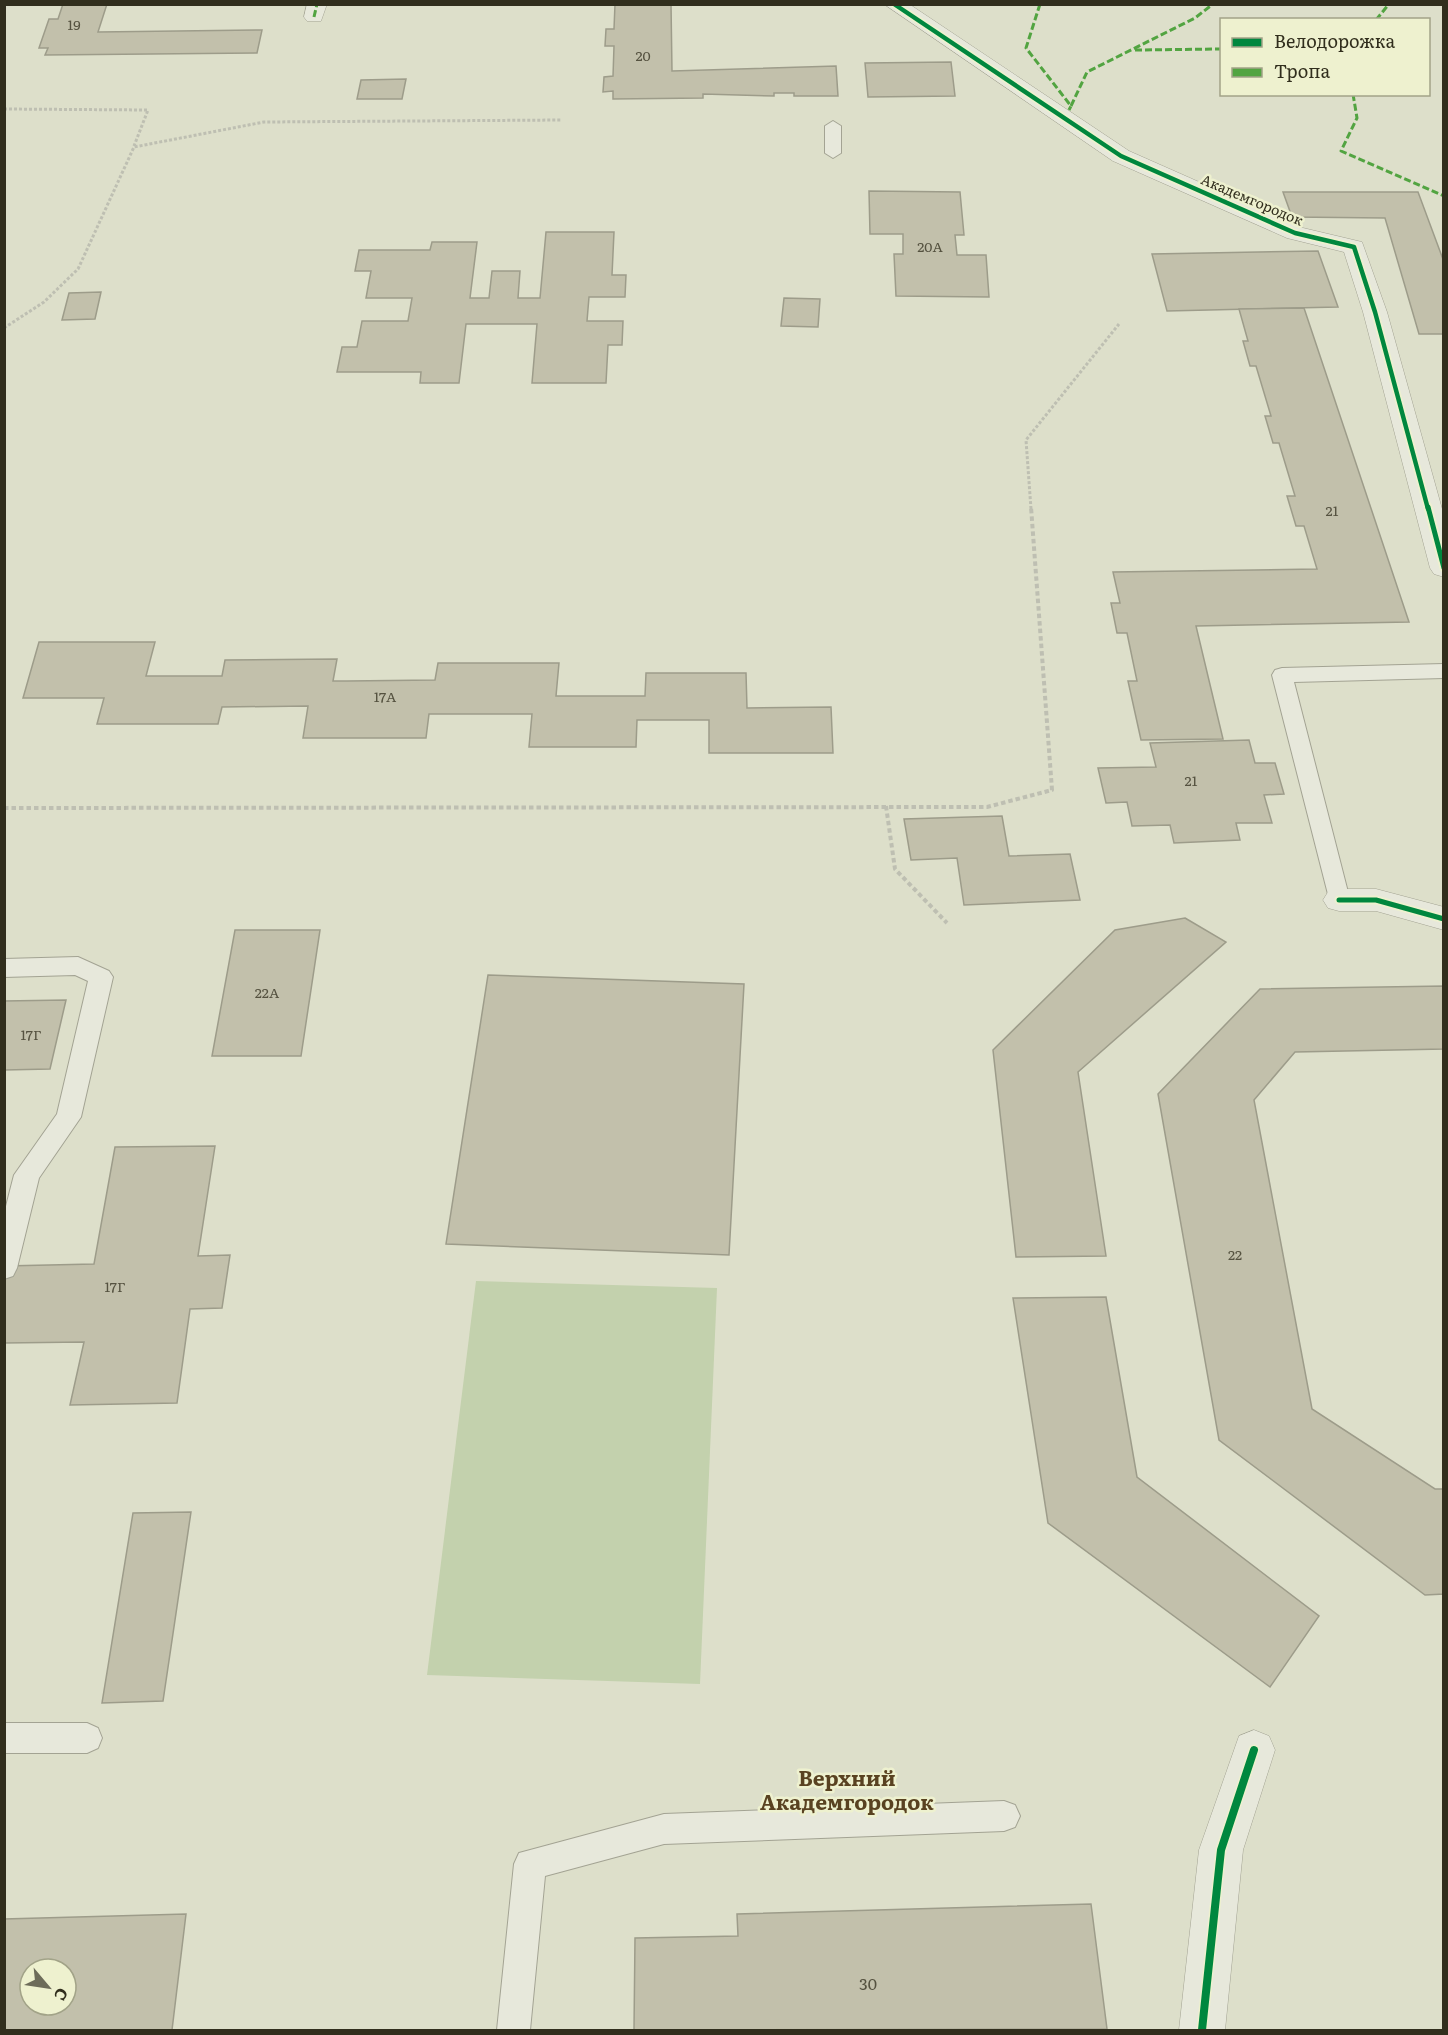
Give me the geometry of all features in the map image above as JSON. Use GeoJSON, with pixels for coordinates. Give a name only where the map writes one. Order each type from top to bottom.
{"type":"FeatureCollection","features":[{"type":"Feature","properties":{"kind":"street","name":"Академгородок"},"geometry":{"type":"LineString","coordinates":[[894,4],[1121,156],[1295,233],[1354,247],[1376,312],[1443,568]]}},
{"type":"Feature","properties":{"kind":"street"},"geometry":{"type":"LineString","coordinates":[[1339,900],[1376,900],[1443,919]]}},
{"type":"Feature","properties":{"kind":"street"},"geometry":{"type":"LineString","coordinates":[[1202,2031],[1221,1850],[1254,1750]]}},
{"type":"Feature","properties":{"kind":"lane"},"geometry":{"type":"LineString","coordinates":[[833,126],[833,153]]}},
{"type":"Feature","properties":{"kind":"lane"},"geometry":{"type":"LineString","coordinates":[[1339,900],[1282,675],[1443,671]]}},
{"type":"Feature","properties":{"kind":"lane"},"geometry":{"type":"LineString","coordinates":[[4,968],[78,966],[101,977],[69,1117],[27,1175],[4,1268]]}},
{"type":"Feature","properties":{"kind":"lane"},"geometry":{"type":"LineString","coordinates":[[4,1738],[87,1738]]}},
{"type":"Feature","properties":{"kind":"lane"},"geometry":{"type":"LineString","coordinates":[[513,2031],[530,1864],[664,1829],[1004,1816]]}},
{"type":"Feature","properties":{"kind":"path"},"geometry":{"type":"LineString","coordinates":[[4,108],[148,110],[134,147],[78,269],[44,303],[4,328]]}},
{"type":"Feature","properties":{"kind":"path"},"geometry":{"type":"LineString","coordinates":[[134,147],[264,122],[562,120]]}},
{"type":"Feature","properties":{"kind":"path"},"geometry":{"type":"LineString","coordinates":[[4,808],[987,807],[1052,790],[1026,440],[1119,324]]}},
{"type":"Feature","properties":{"kind":"path"},"geometry":{"type":"LineString","coordinates":[[886,806],[895,869],[947,923]]}},
{"type":"Feature","properties":{"kind":"green space"},"geometry":{"type":"Polygon","coordinates":[[[476,1281],[717,1288],[700,1684],[427,1675],[476,1281]]]}},
{"type":"Feature","properties":{"kind":"building"},"geometry":{"type":"Polygon","coordinates":[[[63,4],[107,4],[98,32],[262,30],[257,53],[45,55],[48,48],[39,48],[49,19],[58,19],[63,4]]]}},
{"type":"Feature","properties":{"kind":"building"},"geometry":{"type":"Polygon","coordinates":[[[615,4],[671,4],[672,71],[836,66],[838,96],[794,96],[794,93],[774,93],[774,96],[703,94],[703,98],[613,99],[613,91],[603,92],[604,77],[613,76],[614,46],[605,46],[606,29],[614,29],[615,4]]]}},
{"type":"Feature","properties":{"kind":"building"},"geometry":{"type":"Polygon","coordinates":[[[951,62],[955,96],[868,97],[865,63],[951,62]]]}},
{"type":"Feature","properties":{"kind":"building"},"geometry":{"type":"Polygon","coordinates":[[[406,79],[402,99],[357,99],[361,80],[406,79]]]}},
{"type":"Feature","properties":{"kind":"building"},"geometry":{"type":"Polygon","coordinates":[[[869,191],[960,192],[964,235],[955,235],[957,255],[986,255],[989,297],[896,296],[894,254],[903,254],[903,234],[870,234],[869,191]]]}},
{"type":"Feature","properties":{"kind":"building"},"geometry":{"type":"Polygon","coordinates":[[[1283,192],[1418,192],[1444,262],[1444,334],[1419,334],[1385,218],[1292,217],[1283,192]]]}},
{"type":"Feature","properties":{"kind":"building"},"geometry":{"type":"Polygon","coordinates":[[[546,232],[614,232],[612,275],[626,275],[625,297],[589,297],[587,321],[623,321],[622,345],[608,345],[606,383],[532,383],[537,324],[466,324],[459,383],[420,383],[421,372],[337,372],[342,347],[357,347],[362,321],[408,321],[412,298],[366,298],[371,271],[355,271],[359,250],[430,250],[432,242],[477,242],[470,298],[489,298],[492,271],[520,271],[518,298],[540,298],[546,232]]]}},
{"type":"Feature","properties":{"kind":"building"},"geometry":{"type":"Polygon","coordinates":[[[1318,251],[1338,307],[1167,311],[1152,254],[1318,251]]]}},
{"type":"Feature","properties":{"kind":"building"},"geometry":{"type":"Polygon","coordinates":[[[101,292],[95,319],[62,320],[69,293],[101,292]]]}},
{"type":"Feature","properties":{"kind":"building"},"geometry":{"type":"Polygon","coordinates":[[[784,298],[820,299],[818,327],[781,326],[784,298]]]}},
{"type":"Feature","properties":{"kind":"building"},"geometry":{"type":"Polygon","coordinates":[[[1304,308],[1409,622],[1196,626],[1223,739],[1141,740],[1128,681],[1137,681],[1127,633],[1117,633],[1111,603],[1120,603],[1113,572],[1317,569],[1304,526],[1296,526],[1287,496],[1295,496],[1279,443],[1273,443],[1265,416],[1271,416],[1256,366],[1250,366],[1243,341],[1248,341],[1239,309],[1304,308]]]}},
{"type":"Feature","properties":{"kind":"building"},"geometry":{"type":"Polygon","coordinates":[[[39,642],[155,642],[146,676],[222,676],[225,660],[337,659],[333,681],[435,680],[438,663],[559,663],[556,696],[645,696],[646,673],[746,673],[747,708],[831,707],[833,753],[709,753],[709,720],[637,720],[636,747],[529,747],[532,714],[429,714],[426,738],[303,738],[308,706],[222,707],[218,724],[97,724],[104,698],[23,698],[39,642]]]}},
{"type":"Feature","properties":{"kind":"building"},"geometry":{"type":"Polygon","coordinates":[[[1249,740],[1255,763],[1275,763],[1284,794],[1264,795],[1272,823],[1236,823],[1240,840],[1174,843],[1170,825],[1132,826],[1127,802],[1106,803],[1098,768],[1156,767],[1150,743],[1249,740]]]}},
{"type":"Feature","properties":{"kind":"building"},"geometry":{"type":"Polygon","coordinates":[[[1002,816],[1009,856],[1070,854],[1080,900],[964,905],[957,858],[911,860],[904,819],[1002,816]]]}},
{"type":"Feature","properties":{"kind":"building"},"geometry":{"type":"Polygon","coordinates":[[[1185,918],[1226,942],[1078,1072],[1106,1256],[1016,1257],[993,1050],[1115,930],[1185,918]]]}},
{"type":"Feature","properties":{"kind":"building"},"geometry":{"type":"Polygon","coordinates":[[[235,930],[320,930],[301,1056],[212,1056],[235,930]]]}},
{"type":"Feature","properties":{"kind":"building"},"geometry":{"type":"Polygon","coordinates":[[[488,975],[744,984],[729,1255],[446,1244],[488,975]]]}},
{"type":"Feature","properties":{"kind":"building"},"geometry":{"type":"Polygon","coordinates":[[[1444,986],[1444,1049],[1295,1052],[1254,1100],[1312,1409],[1435,1489],[1444,1489],[1444,1594],[1425,1595],[1219,1440],[1158,1094],[1260,989],[1444,986]]]}},
{"type":"Feature","properties":{"kind":"building"},"geometry":{"type":"Polygon","coordinates":[[[66,1000],[50,1069],[4,1070],[4,1001],[66,1000]]]}},
{"type":"Feature","properties":{"kind":"building"},"geometry":{"type":"Polygon","coordinates":[[[215,1146],[198,1256],[230,1255],[222,1308],[190,1309],[177,1403],[70,1405],[84,1342],[4,1343],[4,1266],[94,1264],[115,1147],[215,1146]]]}},
{"type":"Feature","properties":{"kind":"building"},"geometry":{"type":"Polygon","coordinates":[[[1106,1297],[1137,1477],[1319,1616],[1270,1687],[1048,1523],[1013,1298],[1106,1297]]]}},
{"type":"Feature","properties":{"kind":"building"},"geometry":{"type":"Polygon","coordinates":[[[191,1512],[163,1701],[102,1703],[133,1513],[191,1512]]]}},
{"type":"Feature","properties":{"kind":"building"},"geometry":{"type":"Polygon","coordinates":[[[1091,1904],[1107,2029],[634,2030],[635,1938],[738,1936],[737,1914],[1091,1904]]]}},
{"type":"Feature","properties":{"kind":"building"},"geometry":{"type":"Polygon","coordinates":[[[186,1914],[172,2030],[4,2030],[4,1919],[186,1914]]]}},
{"type":"Feature","properties":{"kind":"marked path"},"geometry":{"type":"LineString","coordinates":[[314,17],[317,4]]}},
{"type":"Feature","properties":{"kind":"marked path"},"geometry":{"type":"LineString","coordinates":[[1040,4],[1026,48],[1071,106],[1069,110]]}},
{"type":"Feature","properties":{"kind":"marked path"},"geometry":{"type":"LineString","coordinates":[[1071,106],[1087,72],[1195,18],[1213,4]]}},
{"type":"Feature","properties":{"kind":"marked path"},"geometry":{"type":"LineString","coordinates":[[1378,18],[1389,4]]}},
{"type":"Feature","properties":{"kind":"marked path"},"geometry":{"type":"LineString","coordinates":[[1135,50],[1220,49]]}},
{"type":"Feature","properties":{"kind":"marked path"},"geometry":{"type":"LineString","coordinates":[[1353,96],[1357,118],[1341,151],[1444,196]]}},
{"type":"Feature","properties":{"kind":"cycle path"},"geometry":{"type":"LineString","coordinates":[[894,4],[1121,156],[1295,233],[1354,247],[1375,312],[1444,568]]}},
{"type":"Feature","properties":{"kind":"cycle path"},"geometry":{"type":"LineString","coordinates":[[1339,900],[1376,900],[1444,919]]}},
{"type":"Feature","properties":{"kind":"cycle path"},"geometry":{"type":"LineString","coordinates":[[1202,2030],[1221,1850],[1254,1750]]}},
{"type":"Feature","properties":{"kind":"district","name":"Верхний Академгородок"},"geometry":{"type":"Point","coordinates":[847,1791]}}]}
